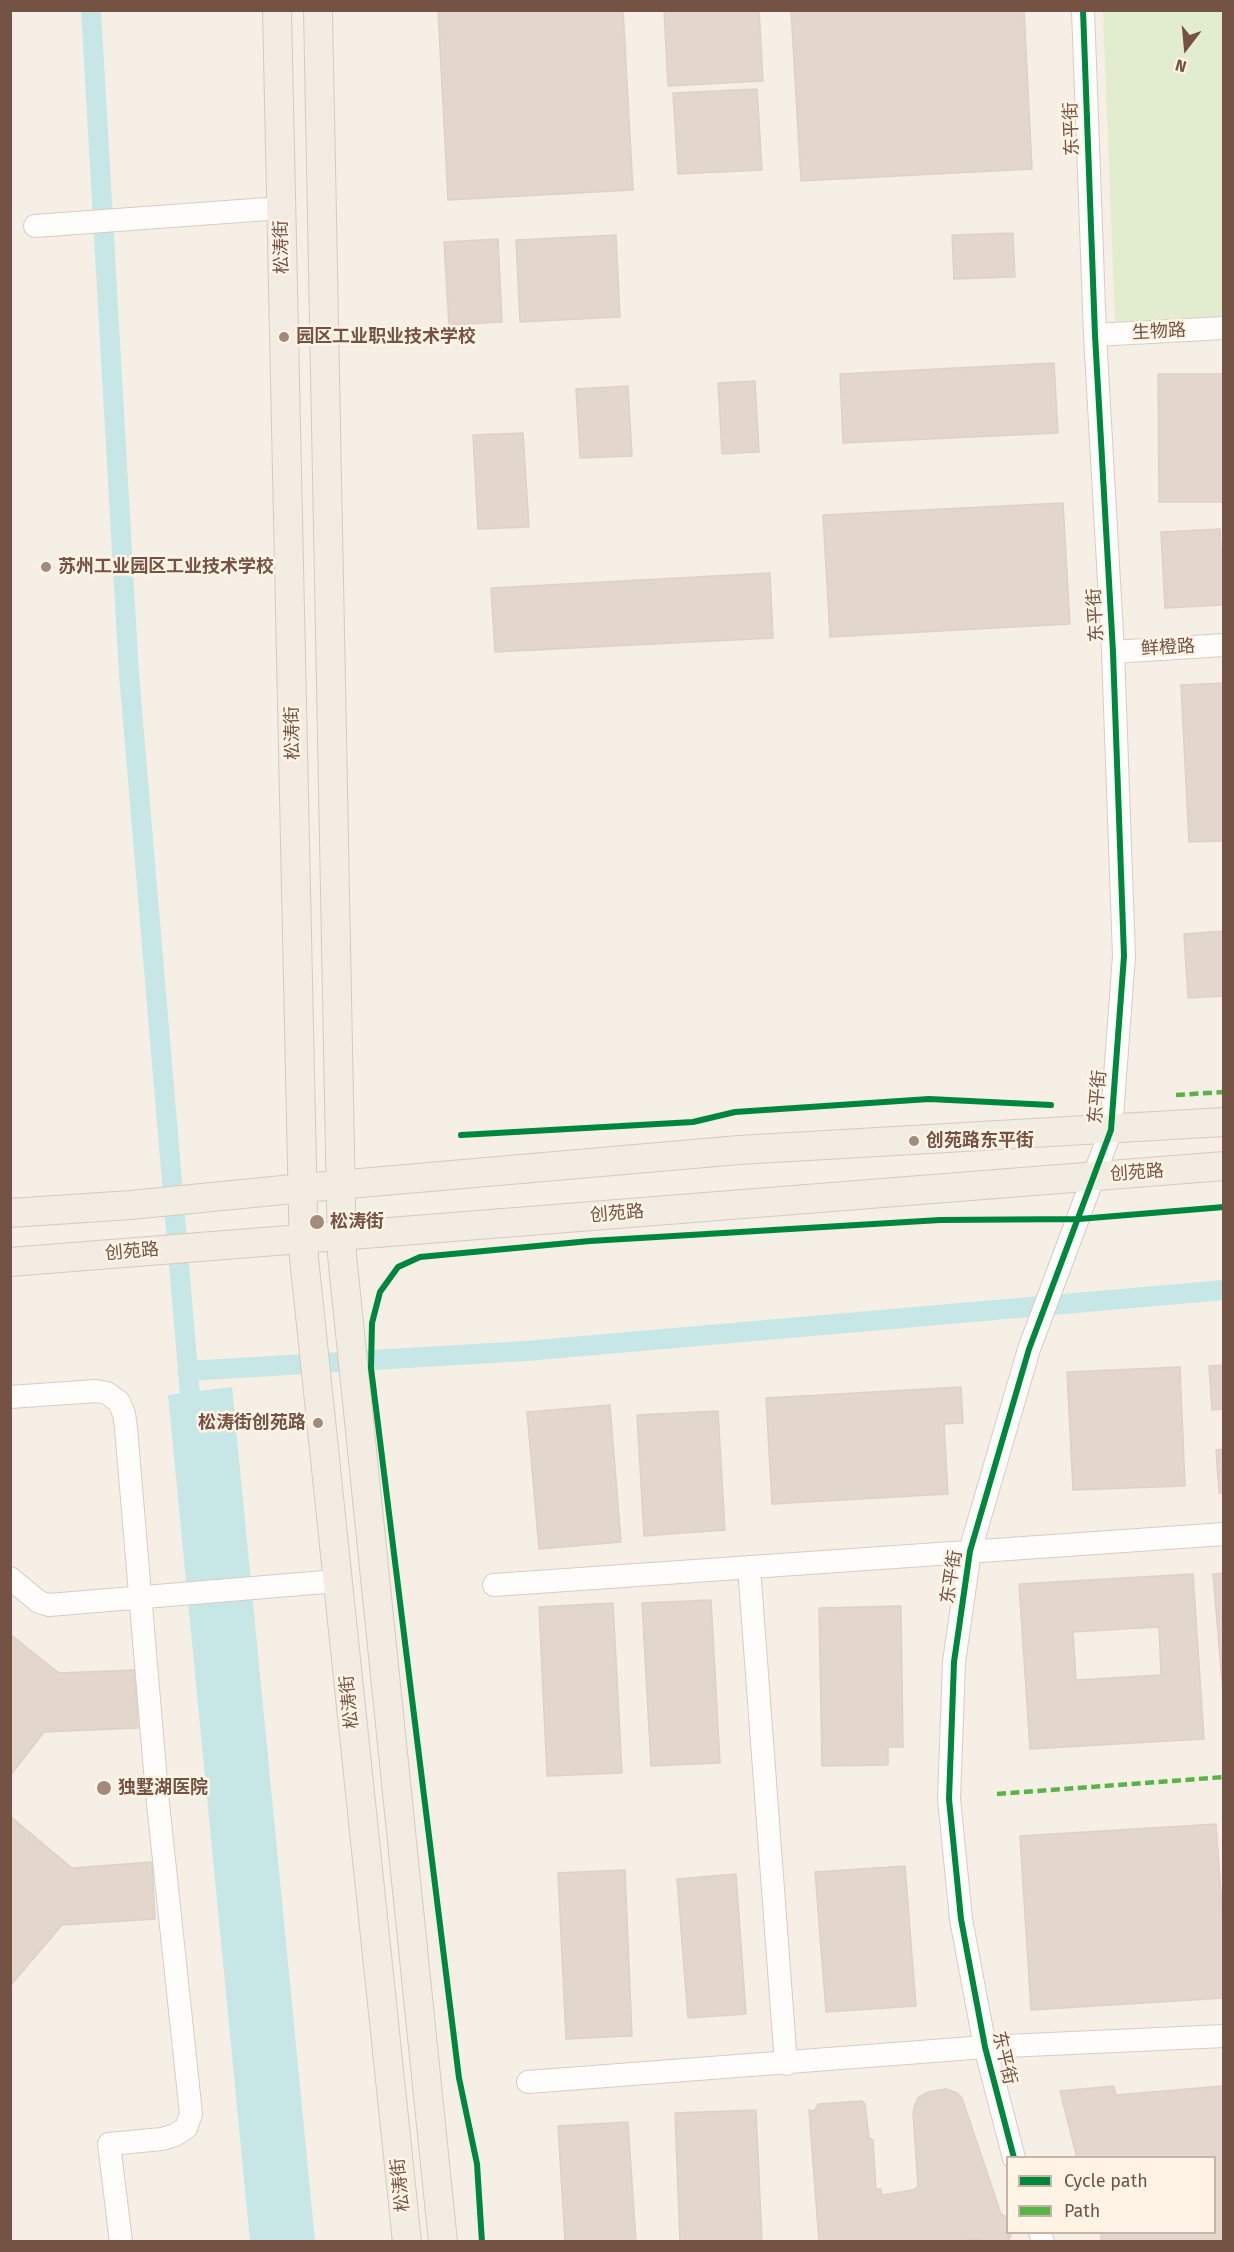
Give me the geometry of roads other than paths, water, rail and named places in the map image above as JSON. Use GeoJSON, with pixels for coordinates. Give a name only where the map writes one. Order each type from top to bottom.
{"type":"FeatureCollection","features":[{"type":"Feature","properties":{"kind":"main road","name":"松涛街"},"geometry":{"type":"LineString","coordinates":[[277,10],[304,1238],[337,1581],[407,2241]]}},
{"type":"Feature","properties":{"kind":"main road","name":"松涛街"},"geometry":{"type":"LineString","coordinates":[[318,10],[342,1235],[348,1318],[443,2241]]}},
{"type":"Feature","properties":{"kind":"main road"},"geometry":{"type":"LineString","coordinates":[[10,1213],[131,1205],[739,1150],[1224,1122]]}},
{"type":"Feature","properties":{"kind":"main road","name":"创苑路"},"geometry":{"type":"LineString","coordinates":[[10,1262],[1224,1166]]}},
{"type":"Feature","properties":{"kind":"street","name":"东平街"},"geometry":{"type":"LineString","coordinates":[[1014,2156],[985,2047],[962,1919],[950,1799],[954,1662],[970,1551],[1029,1349],[1112,1130],[1124,956],[1113,652],[1095,335],[1083,10]]}},
{"type":"Feature","properties":{"kind":"street"},"geometry":{"type":"LineString","coordinates":[[35,226],[281,208]]}},
{"type":"Feature","properties":{"kind":"street","name":"生物路"},"geometry":{"type":"LineString","coordinates":[[1095,335],[1224,328]]}},
{"type":"Feature","properties":{"kind":"street","name":"鲜橙路"},"geometry":{"type":"LineString","coordinates":[[1113,652],[1224,645]]}},
{"type":"Feature","properties":{"kind":"street"},"geometry":{"type":"LineString","coordinates":[[10,1397],[96,1391],[107,1393],[119,1402],[126,1428],[157,1794],[191,2114],[186,2128],[162,2139],[110,2144],[121,2241]]}},
{"type":"Feature","properties":{"kind":"street"},"geometry":{"type":"LineString","coordinates":[[494,1585],[1224,1534]]}},
{"type":"Feature","properties":{"kind":"street"},"geometry":{"type":"LineString","coordinates":[[749,1567],[786,2064]]}},
{"type":"Feature","properties":{"kind":"street"},"geometry":{"type":"LineString","coordinates":[[10,1578],[39,1602],[49,1605],[337,1581]]}},
{"type":"Feature","properties":{"kind":"street"},"geometry":{"type":"LineString","coordinates":[[528,2082],[985,2047],[1224,2036]]}},
{"type":"Feature","properties":{"kind":"water"},"geometry":{"type":"Polygon","coordinates":[[[232,1387],[315,2241],[250,2241],[168,1395],[232,1387]]]}},
{"type":"Feature","properties":{"kind":"waterway"},"geometry":{"type":"LineString","coordinates":[[91,10],[129,674],[192,1418]]}},
{"type":"Feature","properties":{"kind":"waterway"},"geometry":{"type":"LineString","coordinates":[[187,1371],[526,1351],[1224,1290]]}},
{"type":"Feature","properties":{"kind":"place","name":"园区工业职业技术学校"},"geometry":{"type":"Point","coordinates":[284,337]}},
{"type":"Feature","properties":{"kind":"place","name":"苏州工业园区工业技术学校"},"geometry":{"type":"Point","coordinates":[46,567]}},
{"type":"Feature","properties":{"kind":"place","name":"创苑路东平街"},"geometry":{"type":"Point","coordinates":[914,1141]}},
{"type":"Feature","properties":{"kind":"place","name":"松涛街"},"geometry":{"type":"Point","coordinates":[317,1222]}},
{"type":"Feature","properties":{"kind":"place","name":"松涛街创苑路"},"geometry":{"type":"Point","coordinates":[318,1423]}},
{"type":"Feature","properties":{"kind":"place","name":"独墅湖医院"},"geometry":{"type":"Point","coordinates":[104,1788]}}]}
